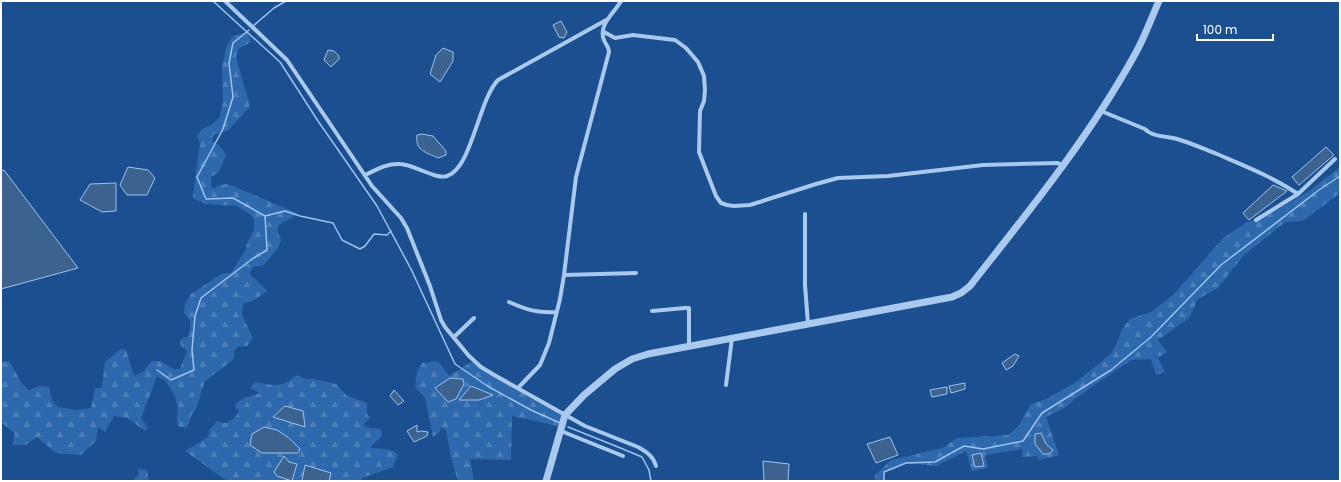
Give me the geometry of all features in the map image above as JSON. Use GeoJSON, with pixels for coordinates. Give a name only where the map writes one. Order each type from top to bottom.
{"type":"FeatureCollection","features":[{"type":"Feature","properties":{"kind":"street"},"geometry":{"type":"LineString","coordinates":[[225,1],[290,64],[379,195],[401,218],[407,228],[430,286],[441,320],[469,356],[496,376],[592,430],[638,446],[654,459],[656,466]]}},
{"type":"Feature","properties":{"kind":"street"},"geometry":{"type":"LineString","coordinates":[[518,388],[535,372],[544,358],[564,275],[576,178],[609,52],[609,47],[603,38],[604,32],[608,19],[621,1]]}},
{"type":"Feature","properties":{"kind":"street"},"geometry":{"type":"LineString","coordinates":[[546,481],[565,415],[602,379],[622,365],[648,354],[952,297],[962,293],[1064,166],[1101,111],[1134,55],[1159,1]]}},
{"type":"Feature","properties":{"kind":"street"},"geometry":{"type":"LineString","coordinates":[[365,175],[383,167],[400,164],[408,165],[439,176],[447,176],[451,174],[458,168],[464,157],[489,92],[498,80],[608,19]]}},
{"type":"Feature","properties":{"kind":"street"},"geometry":{"type":"LineString","coordinates":[[604,32],[616,38],[633,35],[674,40],[686,48],[698,62],[704,76],[705,90],[704,101],[700,111],[700,152],[716,196],[721,203],[727,205],[750,205],[838,178],[888,176],[1014,163],[1058,163],[1064,166]]}},
{"type":"Feature","properties":{"kind":"street"},"geometry":{"type":"LineString","coordinates":[[1101,111],[1145,129],[1148,132],[1168,136],[1192,144],[1252,168],[1285,185],[1298,194]]}},
{"type":"Feature","properties":{"kind":"street"},"geometry":{"type":"LineString","coordinates":[[1256,220],[1298,194],[1335,159]]}},
{"type":"Feature","properties":{"kind":"street"},"geometry":{"type":"LineString","coordinates":[[805,214],[808,324]]}},
{"type":"Feature","properties":{"kind":"street"},"geometry":{"type":"LineString","coordinates":[[564,275],[636,272]]}},
{"type":"Feature","properties":{"kind":"street"},"geometry":{"type":"LineString","coordinates":[[509,302],[526,310],[547,313],[556,312]]}},
{"type":"Feature","properties":{"kind":"street"},"geometry":{"type":"LineString","coordinates":[[652,311],[689,308],[689,347]]}},
{"type":"Feature","properties":{"kind":"street"},"geometry":{"type":"LineString","coordinates":[[454,337],[474,318]]}},
{"type":"Feature","properties":{"kind":"street"},"geometry":{"type":"LineString","coordinates":[[726,385],[732,338]]}},
{"type":"Feature","properties":{"kind":"street"},"geometry":{"type":"LineString","coordinates":[[561,431],[623,456]]}},
{"type":"Feature","properties":{"kind":"green space"},"geometry":{"type":"Polygon","coordinates":[[[247,32],[251,42],[238,49],[236,57],[250,106],[229,130],[213,135],[212,141],[220,146],[226,155],[219,172],[211,177],[211,186],[214,189],[219,185],[228,184],[297,213],[279,226],[278,234],[281,240],[278,248],[264,265],[253,267],[250,272],[252,277],[256,279],[267,291],[253,301],[243,303],[242,315],[253,338],[247,346],[237,347],[234,352],[233,360],[205,381],[196,409],[191,416],[187,428],[178,426],[178,408],[175,396],[165,380],[157,377],[141,418],[148,428],[145,431],[127,418],[114,416],[105,432],[98,427],[96,441],[81,455],[56,453],[37,437],[26,445],[12,445],[15,434],[1,422],[1,362],[9,361],[23,385],[29,390],[39,386],[49,387],[52,400],[58,407],[77,410],[91,408],[95,389],[102,387],[105,362],[121,349],[126,350],[134,376],[143,372],[151,361],[160,361],[173,369],[180,369],[187,351],[181,346],[180,340],[188,336],[190,329],[190,321],[184,313],[185,304],[191,294],[223,273],[231,273],[245,251],[254,230],[254,219],[250,214],[237,206],[205,204],[193,198],[200,144],[197,136],[202,129],[211,125],[220,117],[223,99],[222,67],[226,48],[232,37],[247,32]]]}},
{"type":"Feature","properties":{"kind":"green space"},"geometry":{"type":"Polygon","coordinates":[[[1340,167],[1340,176],[1306,200],[1340,177],[1340,193],[1303,221],[1285,222],[1243,256],[1218,288],[1198,299],[1189,318],[1158,340],[1167,352],[1159,357],[1156,354],[1165,372],[1156,375],[1151,359],[1131,360],[1076,398],[1066,407],[1046,417],[1059,455],[1039,460],[1037,456],[1022,457],[1023,449],[985,455],[988,468],[972,471],[966,451],[936,466],[906,463],[884,472],[884,481],[875,481],[875,475],[891,460],[942,448],[957,438],[1008,435],[1018,427],[1031,404],[1046,399],[1073,384],[1100,363],[1113,351],[1123,328],[1130,319],[1151,312],[1174,294],[1223,238],[1247,222],[1256,220],[1274,212],[1309,191],[1340,167]]]}},
{"type":"Feature","properties":{"kind":"green space"},"geometry":{"type":"Polygon","coordinates":[[[438,361],[449,376],[471,362],[565,415],[562,427],[512,416],[511,460],[470,459],[474,481],[458,481],[451,458],[446,430],[441,427],[440,432],[433,437],[425,398],[415,387],[417,372],[422,363],[438,361]]]}},
{"type":"Feature","properties":{"kind":"green space"},"geometry":{"type":"Polygon","coordinates":[[[296,375],[306,379],[314,379],[336,384],[347,396],[367,403],[367,414],[370,418],[363,425],[369,428],[381,429],[382,436],[370,447],[395,452],[398,455],[393,467],[362,478],[360,481],[227,481],[185,451],[208,437],[210,429],[217,421],[226,423],[235,418],[239,410],[235,408],[236,403],[244,398],[260,393],[250,388],[255,382],[277,385],[286,382],[296,375]]]}},
{"type":"Feature","properties":{"kind":"green space"},"geometry":{"type":"Polygon","coordinates":[[[137,468],[147,471],[149,481],[132,481],[139,475],[137,468]]]}},
{"type":"Feature","properties":{"kind":"shaded area"},"geometry":{"type":"Polygon","coordinates":[[[561,21],[567,32],[564,38],[559,37],[553,25],[561,21]]]}},
{"type":"Feature","properties":{"kind":"shaded area"},"geometry":{"type":"Polygon","coordinates":[[[443,48],[453,52],[453,61],[440,82],[430,74],[436,55],[443,48]]]}},
{"type":"Feature","properties":{"kind":"shaded area"},"geometry":{"type":"Polygon","coordinates":[[[328,50],[334,51],[339,56],[339,59],[331,67],[324,60],[328,50]]]}},
{"type":"Feature","properties":{"kind":"shaded area"},"geometry":{"type":"Polygon","coordinates":[[[422,134],[433,136],[446,151],[446,155],[438,158],[422,150],[418,144],[417,135],[422,134]]]}},
{"type":"Feature","properties":{"kind":"shaded area"},"geometry":{"type":"Polygon","coordinates":[[[1326,147],[1334,155],[1299,185],[1292,177],[1326,147]]]}},
{"type":"Feature","properties":{"kind":"shaded area"},"geometry":{"type":"Polygon","coordinates":[[[128,167],[148,170],[155,178],[147,195],[127,195],[120,185],[128,167]]]}},
{"type":"Feature","properties":{"kind":"shaded area"},"geometry":{"type":"Polygon","coordinates":[[[4,170],[78,268],[1,289],[1,171],[4,170]]]}},
{"type":"Feature","properties":{"kind":"shaded area"},"geometry":{"type":"Polygon","coordinates":[[[116,183],[116,211],[102,212],[80,200],[90,184],[116,183]]]}},
{"type":"Feature","properties":{"kind":"shaded area"},"geometry":{"type":"Polygon","coordinates":[[[1273,185],[1287,191],[1249,220],[1243,213],[1273,185]]]}},
{"type":"Feature","properties":{"kind":"shaded area"},"geometry":{"type":"Polygon","coordinates":[[[1015,354],[1019,356],[1013,366],[1006,370],[1002,363],[1015,354]]]}},
{"type":"Feature","properties":{"kind":"shaded area"},"geometry":{"type":"Polygon","coordinates":[[[450,378],[463,379],[464,384],[456,399],[448,402],[435,388],[450,378]]]}},
{"type":"Feature","properties":{"kind":"shaded area"},"geometry":{"type":"Polygon","coordinates":[[[965,383],[965,389],[951,393],[949,386],[965,383]]]}},
{"type":"Feature","properties":{"kind":"shaded area"},"geometry":{"type":"Polygon","coordinates":[[[471,386],[493,395],[479,400],[459,400],[471,386]]]}},
{"type":"Feature","properties":{"kind":"shaded area"},"geometry":{"type":"Polygon","coordinates":[[[947,387],[947,394],[932,397],[930,390],[947,387]]]}},
{"type":"Feature","properties":{"kind":"shaded area"},"geometry":{"type":"Polygon","coordinates":[[[394,390],[404,401],[398,405],[390,396],[394,390]]]}},
{"type":"Feature","properties":{"kind":"shaded area"},"geometry":{"type":"Polygon","coordinates":[[[285,406],[303,411],[305,427],[273,417],[285,406]]]}},
{"type":"Feature","properties":{"kind":"shaded area"},"geometry":{"type":"Polygon","coordinates":[[[417,425],[417,432],[428,432],[427,436],[414,442],[407,431],[417,425]]]}},
{"type":"Feature","properties":{"kind":"shaded area"},"geometry":{"type":"Polygon","coordinates":[[[264,427],[277,430],[289,438],[300,449],[298,453],[262,453],[250,445],[252,434],[264,427]]]}},
{"type":"Feature","properties":{"kind":"shaded area"},"geometry":{"type":"Polygon","coordinates":[[[1041,433],[1046,444],[1053,450],[1049,454],[1043,454],[1035,444],[1035,434],[1041,433]]]}},
{"type":"Feature","properties":{"kind":"shaded area"},"geometry":{"type":"Polygon","coordinates":[[[890,437],[898,455],[876,463],[867,444],[890,437]]]}},
{"type":"Feature","properties":{"kind":"shaded area"},"geometry":{"type":"Polygon","coordinates":[[[981,453],[984,466],[975,467],[972,455],[981,453]]]}},
{"type":"Feature","properties":{"kind":"shaded area"},"geometry":{"type":"Polygon","coordinates":[[[284,456],[289,462],[297,464],[292,481],[277,476],[274,472],[284,456]]]}},
{"type":"Feature","properties":{"kind":"shaded area"},"geometry":{"type":"Polygon","coordinates":[[[763,461],[789,464],[788,481],[764,481],[763,461]]]}},
{"type":"Feature","properties":{"kind":"shaded area"},"geometry":{"type":"Polygon","coordinates":[[[305,465],[331,473],[329,481],[302,481],[305,465]]]}},
{"type":"Feature","properties":{"kind":"waterway"},"geometry":{"type":"LineString","coordinates":[[213,1],[280,62],[318,121],[377,206],[411,269],[455,364],[489,387],[531,410],[560,423]]}},
{"type":"Feature","properties":{"kind":"waterway"},"geometry":{"type":"LineString","coordinates":[[253,26],[274,8],[286,1]]}},
{"type":"Feature","properties":{"kind":"waterway"},"geometry":{"type":"LineString","coordinates":[[157,370],[171,380],[194,370],[192,350],[195,316],[201,298],[252,259],[267,250],[265,216],[233,198],[206,199],[197,177],[223,129],[233,97],[229,63],[233,43],[249,30]]}},
{"type":"Feature","properties":{"kind":"waterway"},"geometry":{"type":"LineString","coordinates":[[884,481],[884,472],[906,463],[935,462],[964,446],[983,449],[1023,441],[1042,413],[1111,370],[1151,337],[1221,265],[1319,190],[1340,176]]}},
{"type":"Feature","properties":{"kind":"waterway"},"geometry":{"type":"LineString","coordinates":[[265,216],[285,211],[300,216],[333,223],[342,240],[360,249],[365,246],[374,234],[387,235],[391,231]]}},
{"type":"Feature","properties":{"kind":"waterway"},"geometry":{"type":"LineString","coordinates":[[568,427],[642,457],[649,470],[651,481]]}}]}
